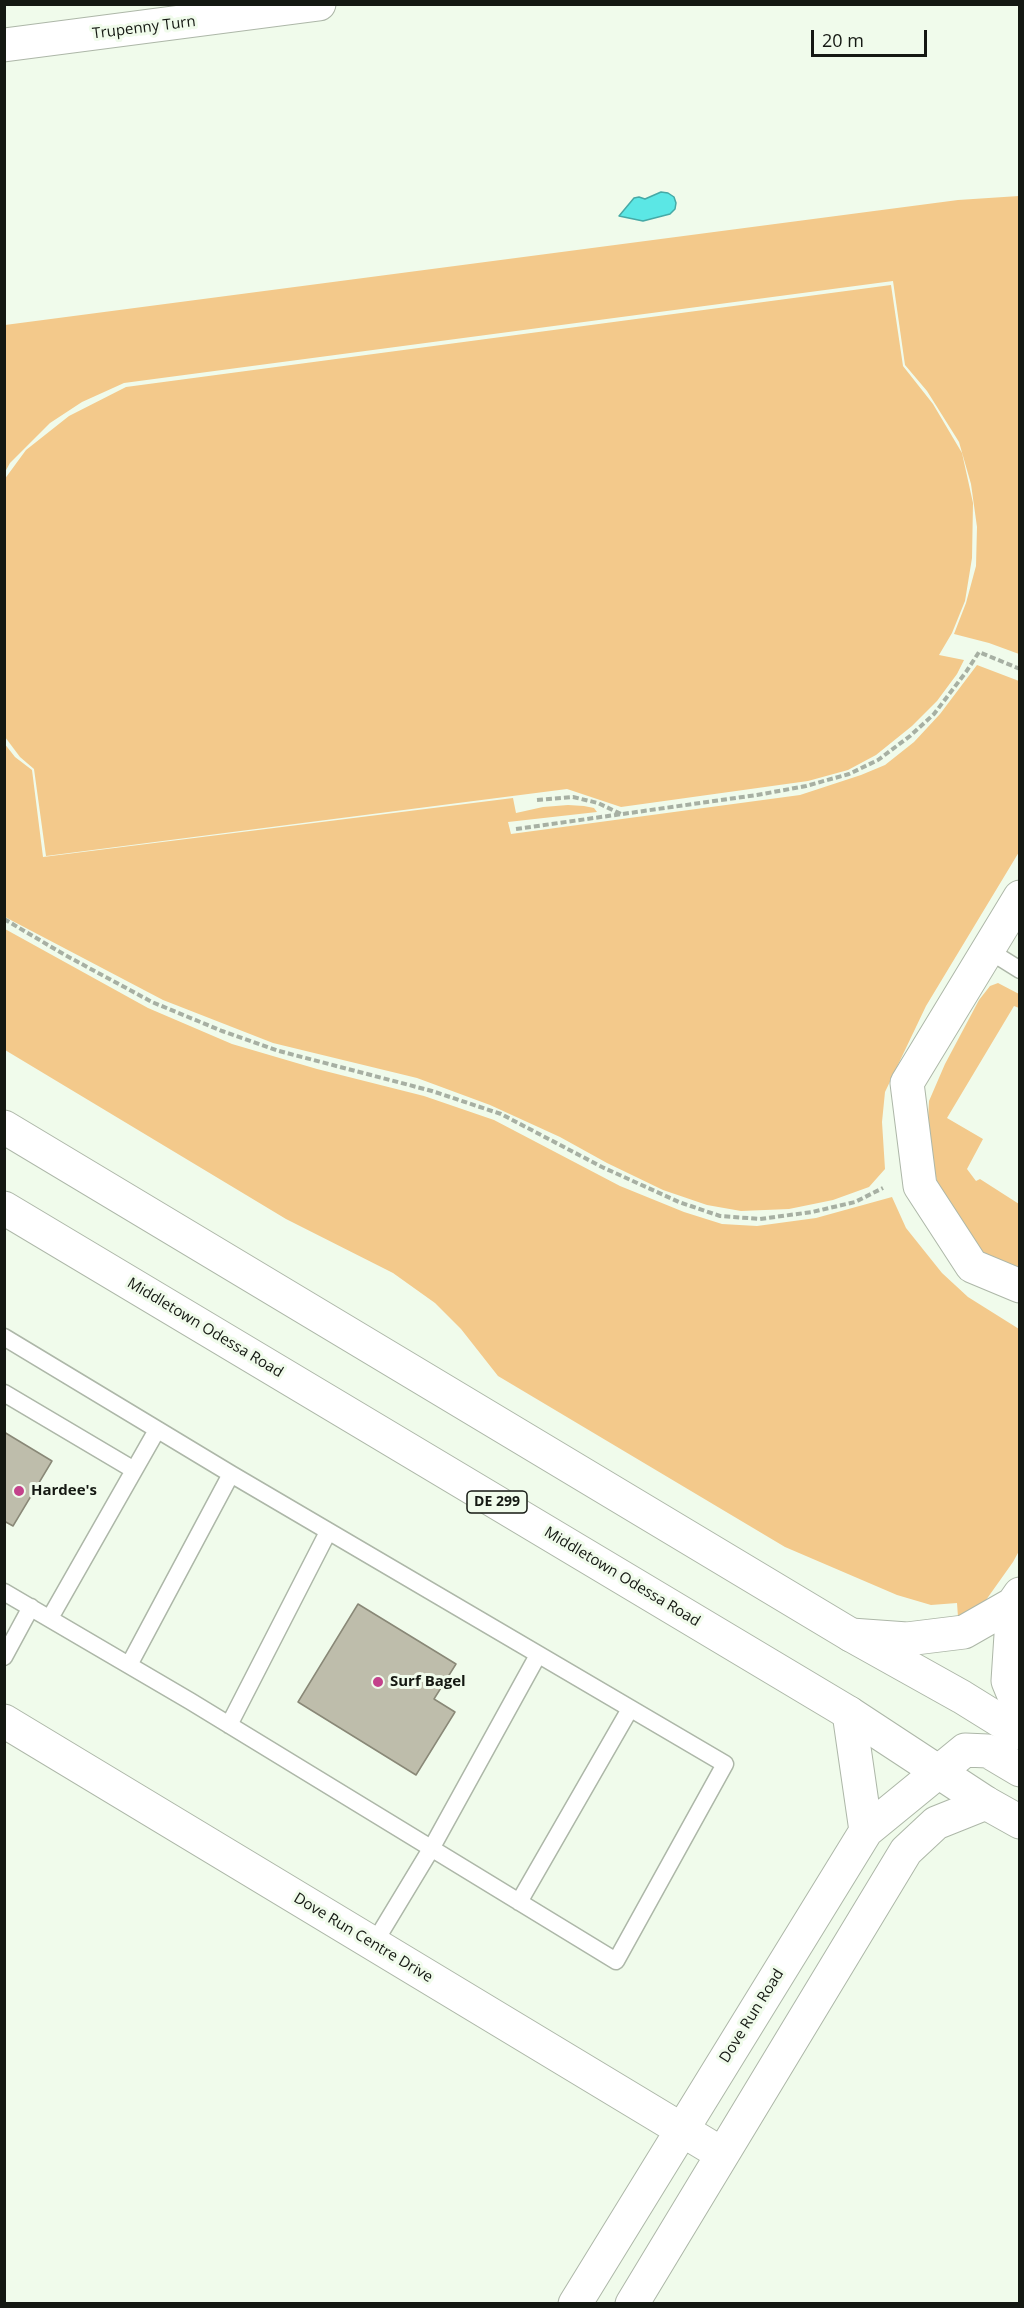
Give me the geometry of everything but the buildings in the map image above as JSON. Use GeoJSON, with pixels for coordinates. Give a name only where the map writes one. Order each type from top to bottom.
{"type":"FeatureCollection","features":[{"type":"Feature","properties":{"kind":"street","name":"Trupenny Turn"},"geometry":{"type":"LineString","coordinates":[[4,45],[319,4]]}},
{"type":"Feature","properties":{"kind":"street"},"geometry":{"type":"LineString","coordinates":[[1020,897],[907,1083],[920,1186],[972,1266],[1020,1286]]}},
{"type":"Feature","properties":{"kind":"street"},"geometry":{"type":"LineString","coordinates":[[4,1127],[851,1635],[962,1697],[1020,1733]]}},
{"type":"Feature","properties":{"kind":"street","name":"Middletown Odessa Road"},"geometry":{"type":"LineString","coordinates":[[4,1208],[849,1713],[986,1803],[1020,1822]]}},
{"type":"Feature","properties":{"kind":"street"},"geometry":{"type":"LineString","coordinates":[[851,1635],[907,1639],[964,1632],[1016,1599]]}},
{"type":"Feature","properties":{"kind":"street"},"geometry":{"type":"LineString","coordinates":[[1016,1599],[1008,1681],[1020,1710]]}},
{"type":"Feature","properties":{"kind":"street"},"geometry":{"type":"LineString","coordinates":[[849,1713],[866,1831]]}},
{"type":"Feature","properties":{"kind":"street","name":"Dove Run Centre Drive"},"geometry":{"type":"LineString","coordinates":[[4,1721],[722,2154]]}},
{"type":"Feature","properties":{"kind":"street","name":"Dove Run Road"},"geometry":{"type":"LineString","coordinates":[[575,2304],[866,1831],[965,1750],[988,1751],[1020,1770]]}},
{"type":"Feature","properties":{"kind":"street"},"geometry":{"type":"LineString","coordinates":[[632,2304],[906,1851],[936,1823],[986,1803]]}},
{"type":"Feature","properties":{"kind":"lane"},"geometry":{"type":"LineString","coordinates":[[988,950],[1020,970]]}},
{"type":"Feature","properties":{"kind":"lane"},"geometry":{"type":"LineString","coordinates":[[4,1337],[328,1532],[725,1764],[616,1961],[229,1725],[4,1592]]}},
{"type":"Feature","properties":{"kind":"lane"},"geometry":{"type":"LineString","coordinates":[[4,1394],[134,1470]]}},
{"type":"Feature","properties":{"kind":"lane"},"geometry":{"type":"LineString","coordinates":[[50,1618],[157,1430]]}},
{"type":"Feature","properties":{"kind":"lane"},"geometry":{"type":"LineString","coordinates":[[129,1665],[231,1474]]}},
{"type":"Feature","properties":{"kind":"lane"},"geometry":{"type":"LineString","coordinates":[[229,1725],[328,1532]]}},
{"type":"Feature","properties":{"kind":"lane"},"geometry":{"type":"LineString","coordinates":[[4,1657],[31,1607]]}},
{"type":"Feature","properties":{"kind":"lane"},"geometry":{"type":"LineString","coordinates":[[373,1945],[431,1848],[538,1655]]}},
{"type":"Feature","properties":{"kind":"lane"},"geometry":{"type":"LineString","coordinates":[[519,1902],[630,1709]]}},
{"type":"Feature","properties":{"kind":"path"},"geometry":{"type":"LineString","coordinates":[[516,829],[757,795],[806,786],[849,774],[878,760],[934,714],[979,652],[1020,669]]}},
{"type":"Feature","properties":{"kind":"path"},"geometry":{"type":"LineString","coordinates":[[537,800],[573,796],[598,803],[622,815]]}},
{"type":"Feature","properties":{"kind":"path"},"geometry":{"type":"LineString","coordinates":[[4,919],[152,1002],[279,1052],[432,1091],[501,1114],[602,1167],[679,1202],[720,1216],[760,1220],[812,1212],[855,1202],[889,1185]]}},
{"type":"Feature","properties":{"kind":"shaded area"},"geometry":{"type":"Polygon","coordinates":[[[1019,196],[1019,654],[954,634],[966,603],[976,566],[977,527],[971,484],[959,442],[927,391],[905,365],[893,281],[124,383],[82,402],[50,423],[10,463],[5,472],[5,325],[958,200],[1019,196]]]}},
{"type":"Feature","properties":{"kind":"shaded area"},"geometry":{"type":"Polygon","coordinates":[[[891,285],[903,366],[933,404],[962,453],[973,503],[972,558],[965,601],[952,633],[939,655],[964,660],[957,674],[937,701],[912,726],[876,755],[848,770],[808,781],[621,807],[567,789],[46,856],[34,769],[20,757],[5,737],[4,480],[26,450],[69,416],[126,387],[891,285]]]}},
{"type":"Feature","properties":{"kind":"shaded area"},"geometry":{"type":"Polygon","coordinates":[[[977,665],[1019,681],[1019,852],[926,1006],[885,1092],[882,1122],[885,1169],[869,1187],[833,1200],[789,1209],[741,1211],[707,1205],[663,1190],[560,1137],[490,1105],[417,1078],[273,1043],[163,1000],[5,917],[4,743],[15,757],[32,770],[43,857],[513,798],[516,813],[543,807],[568,805],[594,808],[597,812],[508,822],[511,834],[800,795],[861,775],[885,765],[914,742],[940,714],[977,665]]]}},
{"type":"Feature","properties":{"kind":"shaded area"},"geometry":{"type":"Polygon","coordinates":[[[5,929],[148,1008],[232,1044],[317,1069],[424,1096],[494,1120],[620,1186],[684,1212],[722,1224],[757,1226],[816,1218],[892,1197],[906,1228],[942,1273],[968,1297],[1019,1329],[1019,1551],[1013,1562],[986,1600],[969,1613],[958,1617],[957,1603],[931,1605],[897,1595],[785,1547],[498,1376],[461,1329],[435,1303],[393,1273],[286,1219],[5,1050],[5,929]]]}},
{"type":"Feature","properties":{"kind":"shaded area"},"geometry":{"type":"Polygon","coordinates":[[[998,983],[1019,994],[1019,1008],[1014,1006],[947,1118],[983,1139],[967,1169],[976,1181],[980,1179],[1019,1204],[1019,1273],[999,1265],[976,1246],[939,1189],[927,1139],[929,1101],[945,1064],[979,1000],[990,986],[998,983]]]}},
{"type":"Feature","properties":{"kind":"water"},"geometry":{"type":"Polygon","coordinates":[[[661,192],[674,197],[675,209],[670,214],[643,221],[619,216],[634,198],[645,199],[661,192]]]}},
{"type":"Feature","properties":{"kind":"place","name":"Hardee's"},"geometry":{"type":"Point","coordinates":[19,1491]}},
{"type":"Feature","properties":{"kind":"place","name":"Surf Bagel"},"geometry":{"type":"Point","coordinates":[378,1682]}}]}
